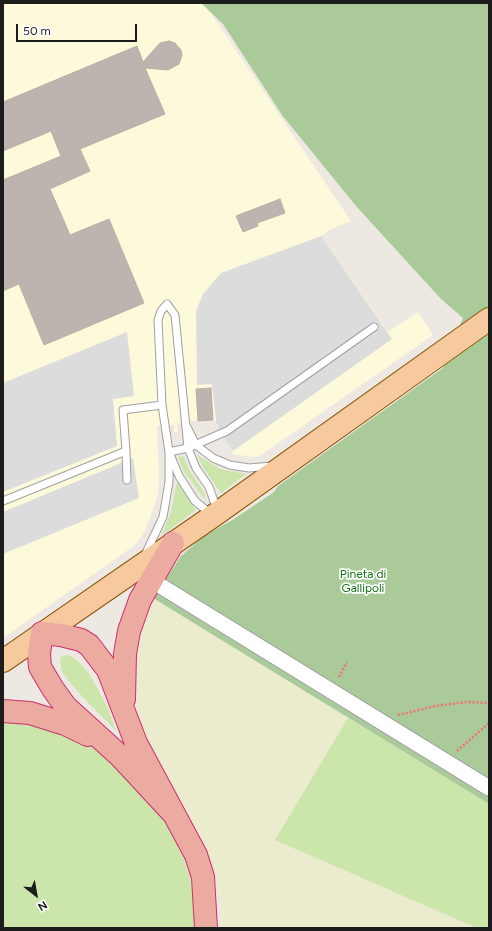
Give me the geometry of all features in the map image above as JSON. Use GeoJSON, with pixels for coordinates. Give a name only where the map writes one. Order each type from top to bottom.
{"type":"FeatureCollection","features":[{"type":"Feature","properties":{"kind":"highway"},"geometry":{"type":"LineString","coordinates":[[125,710],[125,654],[129,631],[140,600],[146,573],[173,543]]}},
{"type":"Feature","properties":{"kind":"highway"},"geometry":{"type":"LineString","coordinates":[[171,811],[120,756],[66,707],[46,679],[39,661],[42,633],[72,638],[89,645],[108,670],[125,710],[136,743],[171,811],[196,855],[203,877],[206,928]]}},
{"type":"Feature","properties":{"kind":"highway"},"geometry":{"type":"LineString","coordinates":[[3,711],[30,713],[65,724],[90,736],[120,756]]}},
{"type":"Feature","properties":{"kind":"main road"},"geometry":{"type":"LineString","coordinates":[[173,543],[216,514],[489,319]]}},
{"type":"Feature","properties":{"kind":"main road"},"geometry":{"type":"LineString","coordinates":[[3,661],[42,633],[146,573]]}},
{"type":"Feature","properties":{"kind":"street"},"geometry":{"type":"LineString","coordinates":[[146,573],[378,721],[489,788]]}},
{"type":"Feature","properties":{"kind":"lane"},"geometry":{"type":"LineString","coordinates":[[146,573],[159,525],[166,507],[169,482],[169,452],[162,405],[158,320],[161,311],[167,304],[175,315],[184,421],[188,448],[196,468],[209,487],[215,504],[216,514],[206,510],[195,501],[179,476],[169,452]]}},
{"type":"Feature","properties":{"kind":"lane"},"geometry":{"type":"LineString","coordinates":[[169,452],[188,448],[228,431],[374,327]]}},
{"type":"Feature","properties":{"kind":"lane"},"geometry":{"type":"LineString","coordinates":[[127,480],[122,410],[162,405]]}},
{"type":"Feature","properties":{"kind":"lane"},"geometry":{"type":"LineString","coordinates":[[184,421],[196,445],[213,458],[230,465],[249,468],[284,465]]}},
{"type":"Feature","properties":{"kind":"lane"},"geometry":{"type":"LineString","coordinates":[[3,502],[126,451]]}},
{"type":"Feature","properties":{"kind":"path"},"geometry":{"type":"LineString","coordinates":[[378,721],[409,711],[435,706],[466,702],[489,703]]}},
{"type":"Feature","properties":{"kind":"path"},"geometry":{"type":"LineString","coordinates":[[444,762],[489,724]]}},
{"type":"Feature","properties":{"kind":"shaded area"},"geometry":{"type":"Polygon","coordinates":[[[3,3],[204,3],[351,221],[331,229],[321,236],[388,332],[418,312],[433,335],[261,455],[254,457],[231,454],[233,451],[221,434],[216,421],[213,420],[184,421],[177,425],[178,432],[174,432],[174,425],[157,426],[159,478],[158,495],[145,531],[135,545],[3,638],[3,3]]]}},
{"type":"Feature","properties":{"kind":"shaded area"},"geometry":{"type":"Polygon","coordinates":[[[321,236],[392,339],[233,451],[221,434],[216,421],[212,384],[197,385],[196,311],[203,294],[221,273],[321,236]]]}},
{"type":"Feature","properties":{"kind":"shaded area"},"geometry":{"type":"Polygon","coordinates":[[[127,332],[134,396],[113,399],[117,446],[3,492],[3,383],[127,332]]]}},
{"type":"Feature","properties":{"kind":"shaded area"},"geometry":{"type":"Polygon","coordinates":[[[133,458],[139,498],[3,554],[3,512],[133,458]]]}},
{"type":"Feature","properties":{"kind":"green space","name":"Pineta di Gallipoli"},"geometry":{"type":"Polygon","coordinates":[[[201,3],[489,3],[489,804],[153,598],[181,556],[204,536],[234,519],[274,492],[278,486],[443,368],[463,318],[441,299],[356,206],[282,115],[223,24],[201,3]]]}},
{"type":"Feature","properties":{"kind":"green space"},"geometry":{"type":"Polygon","coordinates":[[[197,455],[220,469],[246,474],[221,493],[204,469],[197,455]]]}},
{"type":"Feature","properties":{"kind":"green space"},"geometry":{"type":"Polygon","coordinates":[[[183,456],[190,472],[204,492],[206,501],[184,472],[178,457],[183,456]]]}},
{"type":"Feature","properties":{"kind":"green space"},"geometry":{"type":"Polygon","coordinates":[[[177,482],[196,510],[161,536],[171,512],[177,482]]]}},
{"type":"Feature","properties":{"kind":"green space"},"geometry":{"type":"Polygon","coordinates":[[[153,598],[348,718],[275,840],[477,928],[221,928],[220,904],[209,856],[196,829],[158,767],[143,733],[136,702],[133,670],[138,638],[153,598]]]}},
{"type":"Feature","properties":{"kind":"green space"},"geometry":{"type":"Polygon","coordinates":[[[68,655],[77,660],[90,675],[108,708],[116,731],[77,691],[62,672],[60,660],[62,656],[68,655]]]}},
{"type":"Feature","properties":{"kind":"green space"},"geometry":{"type":"Polygon","coordinates":[[[348,718],[489,804],[489,928],[477,928],[275,840],[348,718]]]}},
{"type":"Feature","properties":{"kind":"green space"},"geometry":{"type":"Polygon","coordinates":[[[3,720],[11,720],[68,734],[97,749],[142,787],[165,821],[183,857],[191,881],[195,907],[194,928],[3,928],[3,720]]]}},
{"type":"Feature","properties":{"kind":"building"},"geometry":{"type":"Polygon","coordinates":[[[169,41],[175,43],[181,50],[182,55],[179,64],[168,70],[145,68],[165,114],[80,149],[90,171],[50,189],[70,235],[109,219],[144,303],[44,345],[19,284],[3,291],[3,180],[61,156],[51,131],[3,151],[3,102],[137,46],[143,62],[160,43],[169,41]]]}},
{"type":"Feature","properties":{"kind":"building"},"geometry":{"type":"Polygon","coordinates":[[[280,199],[285,213],[257,223],[258,226],[243,232],[236,216],[280,199]]]}},
{"type":"Feature","properties":{"kind":"building"},"geometry":{"type":"Polygon","coordinates":[[[211,388],[213,420],[198,421],[196,389],[211,388]]]}}]}
